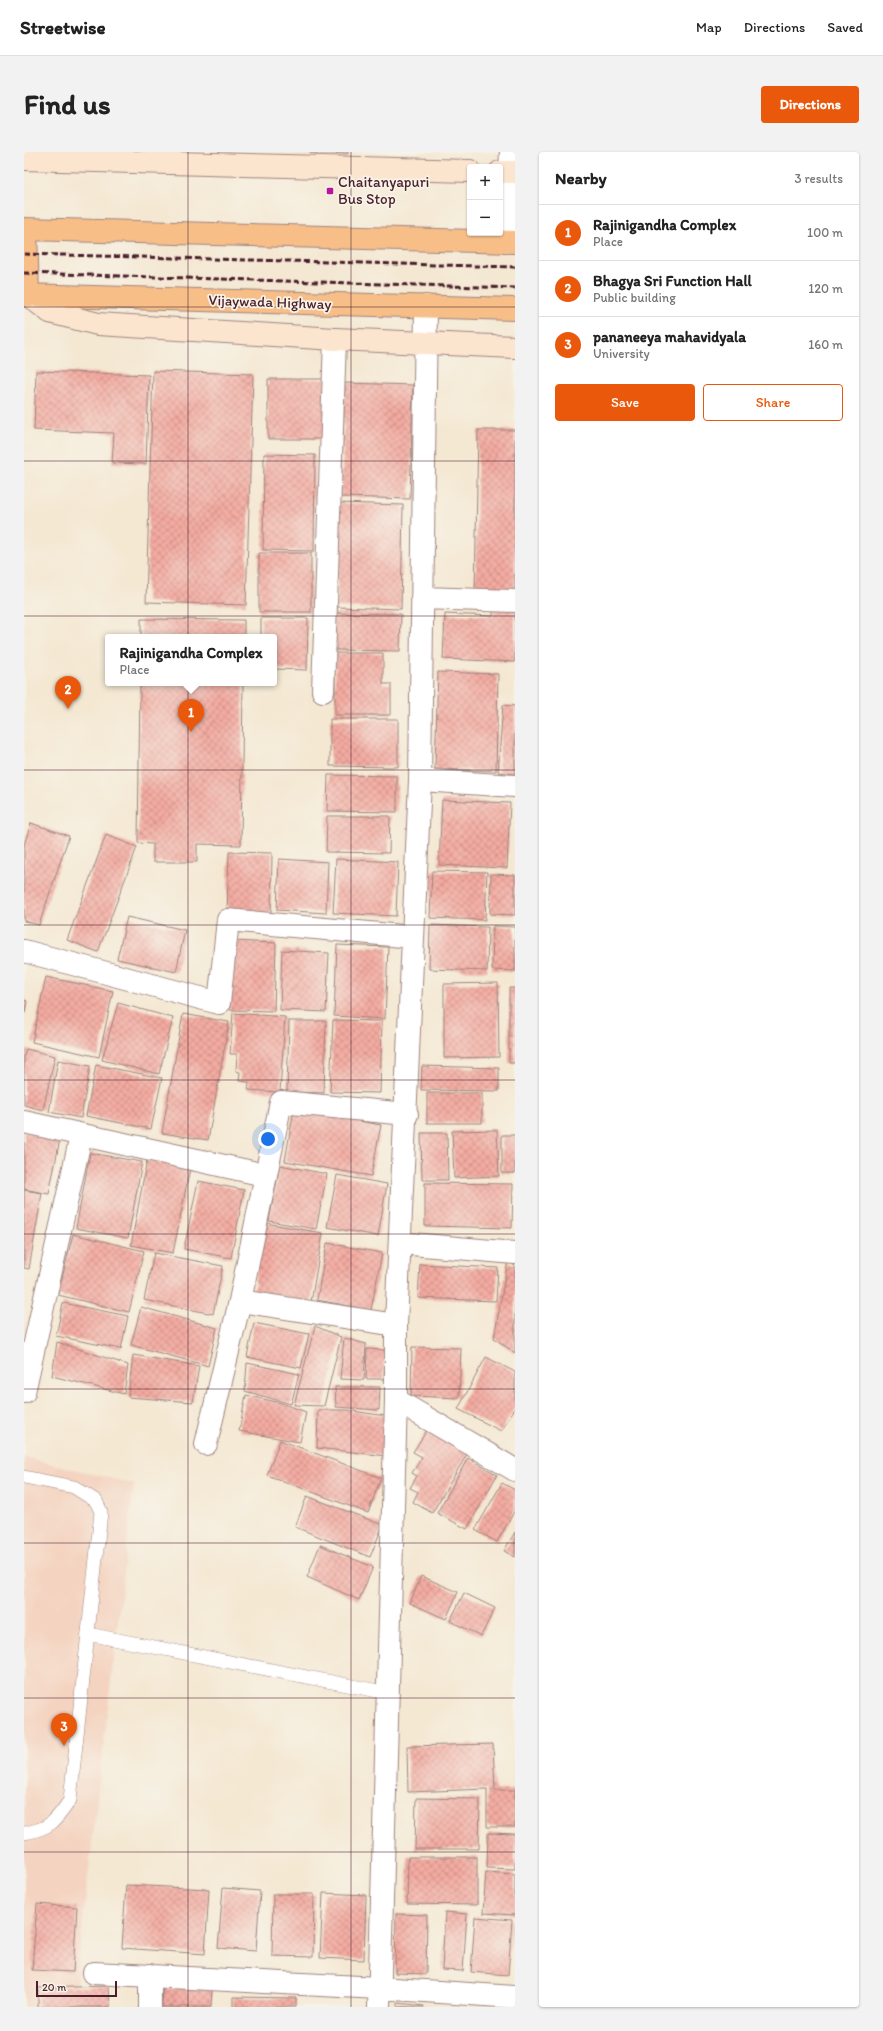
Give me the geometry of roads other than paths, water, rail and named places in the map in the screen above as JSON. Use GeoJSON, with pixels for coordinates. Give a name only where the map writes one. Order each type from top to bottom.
{"type":"FeatureCollection","features":[{"type":"Feature","properties":{"kind":"highway"},"geometry":{"type":"LineString","coordinates":[[26,295],[25,230],[510,242]]}},
{"type":"Feature","properties":{"kind":"highway","name":"Vijaywada Highway"},"geometry":{"type":"LineString","coordinates":[[26,295],[515,309]]}},
{"type":"Feature","properties":{"kind":"street"},"geometry":{"type":"LineString","coordinates":[[24,159],[467,171]]}},
{"type":"Feature","properties":{"kind":"street"},"geometry":{"type":"LineString","coordinates":[[509,167],[510,242]]}},
{"type":"Feature","properties":{"kind":"street"},"geometry":{"type":"LineString","coordinates":[[26,295],[50,312],[98,324],[335,339],[515,347]]}},
{"type":"Feature","properties":{"kind":"street"},"geometry":{"type":"LineString","coordinates":[[379,1998],[396,1400],[396,1325],[420,780],[426,306]]}},
{"type":"Feature","properties":{"kind":"street"},"geometry":{"type":"LineString","coordinates":[[324,691],[335,339]]}},
{"type":"Feature","properties":{"kind":"street"},"geometry":{"type":"LineString","coordinates":[[422,598],[515,601]]}},
{"type":"Feature","properties":{"kind":"street"},"geometry":{"type":"LineString","coordinates":[[420,780],[515,786]]}},
{"type":"Feature","properties":{"kind":"street"},"geometry":{"type":"LineString","coordinates":[[24,951],[219,1002],[228,920],[413,937]]}},
{"type":"Feature","properties":{"kind":"street"},"geometry":{"type":"LineString","coordinates":[[206,1444],[240,1301],[281,1102],[406,1114]]}},
{"type":"Feature","properties":{"kind":"street"},"geometry":{"type":"LineString","coordinates":[[24,1122],[81,1136],[265,1175]]}},
{"type":"Feature","properties":{"kind":"street"},"geometry":{"type":"LineString","coordinates":[[24,1392],[81,1136]]}},
{"type":"Feature","properties":{"kind":"street"},"geometry":{"type":"LineString","coordinates":[[400,1243],[515,1253]]}},
{"type":"Feature","properties":{"kind":"street"},"geometry":{"type":"LineString","coordinates":[[240,1301],[396,1325]]}},
{"type":"Feature","properties":{"kind":"street"},"geometry":{"type":"LineString","coordinates":[[396,1400],[515,1470]]}},
{"type":"Feature","properties":{"kind":"street"},"geometry":{"type":"LineString","coordinates":[[94,1973],[150,1976],[379,1998],[515,1997]]}},
{"type":"Feature","properties":{"kind":"street"},"geometry":{"type":"LineString","coordinates":[[150,1976],[150,2007]]}},
{"type":"Feature","properties":{"kind":"lane"},"geometry":{"type":"LineString","coordinates":[[24,1477],[74,1487],[96,1501],[101,1512],[70,1800],[57,1819],[37,1831],[24,1833]]}},
{"type":"Feature","properties":{"kind":"lane"},"geometry":{"type":"LineString","coordinates":[[88,1634],[388,1693]]}},
{"type":"Feature","properties":{"kind":"railway"},"geometry":{"type":"LineString","coordinates":[[24,254],[515,267]]}},
{"type":"Feature","properties":{"kind":"railway"},"geometry":{"type":"LineString","coordinates":[[24,273],[515,288]]}},
{"type":"Feature","properties":{"kind":"place","name":"Chaitanyapuri Bus Stop"},"geometry":{"type":"Point","coordinates":[330,191]}},
{"type":"Feature","properties":{"kind":"place","name":"Bhagya Sri Function Hall"},"geometry":{"type":"Point","coordinates":[68,709]}},
{"type":"Feature","properties":{"kind":"place","name":"Rajinigandha Complex"},"geometry":{"type":"Point","coordinates":[191,732]}},
{"type":"Feature","properties":{"kind":"place","name":"pananeeya mahavidyala"},"geometry":{"type":"Point","coordinates":[64,1746]}}]}
